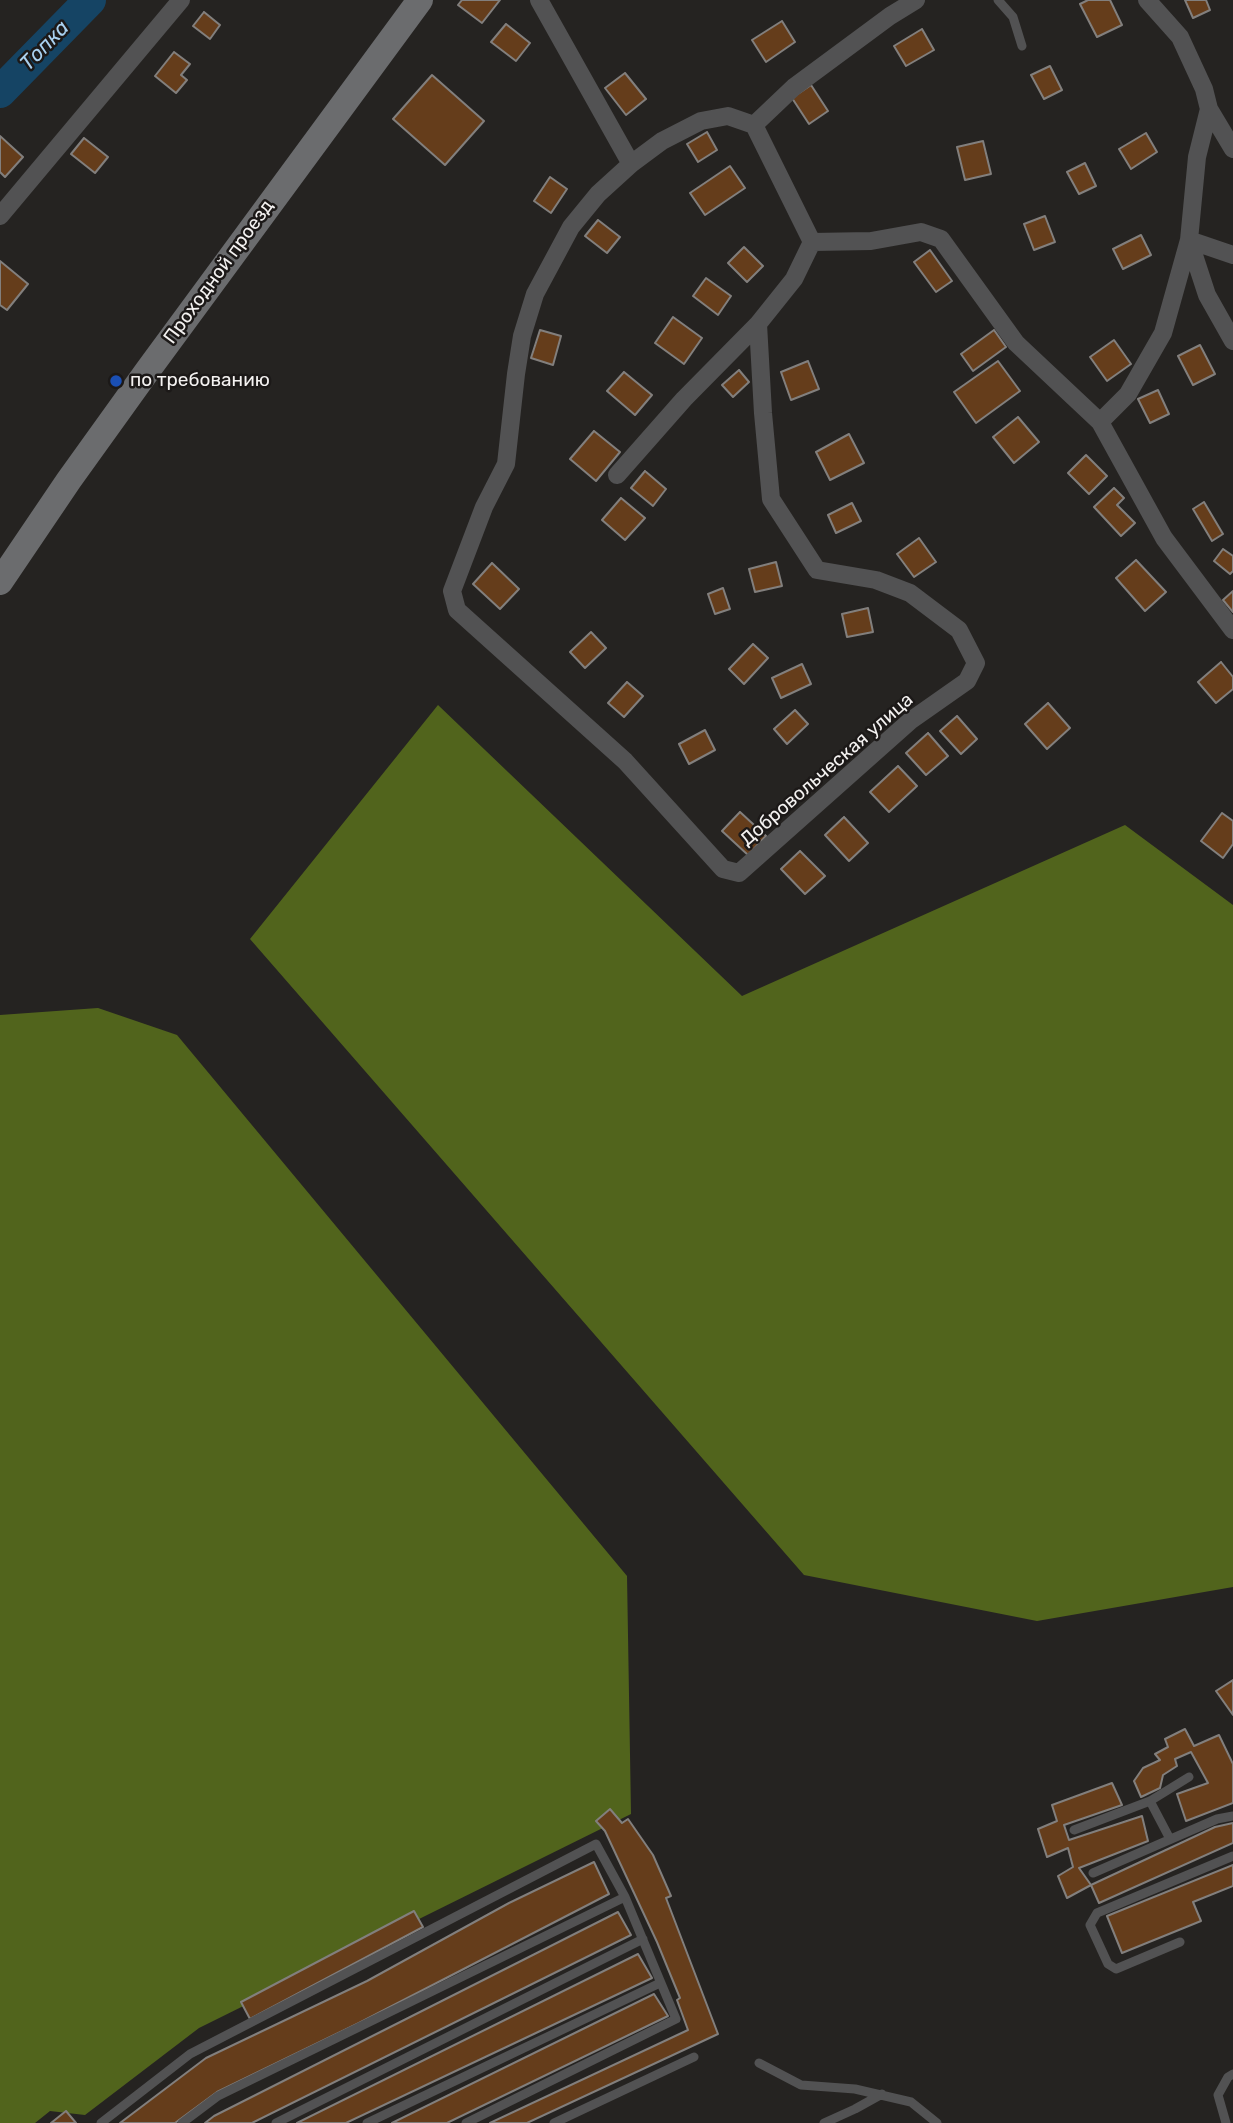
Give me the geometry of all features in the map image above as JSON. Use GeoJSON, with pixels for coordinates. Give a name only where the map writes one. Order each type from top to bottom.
{"type":"FeatureCollection","features":[{"type":"Feature","properties":{"kind":"street"},"geometry":{"type":"LineString","coordinates":[[0,216],[181,0]]}},
{"type":"Feature","properties":{"kind":"street","name":"Проходной проезд"},"geometry":{"type":"LineString","coordinates":[[0,582],[140,381],[419,0]]}},
{"type":"Feature","properties":{"kind":"street"},"geometry":{"type":"LineString","coordinates":[[539,0],[631,164],[662,141],[701,121],[729,116],[754,125],[812,242]]}},
{"type":"Feature","properties":{"kind":"street"},"geometry":{"type":"LineString","coordinates":[[754,125],[794,87],[916,0]]}},
{"type":"Feature","properties":{"kind":"street"},"geometry":{"type":"LineString","coordinates":[[1147,0],[1180,37],[1204,89],[1209,109],[1233,149]]}},
{"type":"Feature","properties":{"kind":"street"},"geometry":{"type":"LineString","coordinates":[[1100,422],[1128,394],[1163,333],[1189,240],[1197,157],[1209,109]]}},
{"type":"Feature","properties":{"kind":"street","name":"Добровольческая улица"},"geometry":{"type":"LineString","coordinates":[[631,164],[598,194],[571,227],[535,294],[522,336],[506,464],[484,507],[452,591],[457,610],[625,761],[723,869],[739,873],[910,721],[967,681],[976,663],[959,630],[910,593],[876,580],[817,570],[771,499],[758,324]]}},
{"type":"Feature","properties":{"kind":"street"},"geometry":{"type":"LineString","coordinates":[[812,242],[871,241],[921,232],[941,239],[1016,342],[1100,422],[1164,538],[1233,630]]}},
{"type":"Feature","properties":{"kind":"street"},"geometry":{"type":"LineString","coordinates":[[1189,240],[1233,255]]}},
{"type":"Feature","properties":{"kind":"street"},"geometry":{"type":"LineString","coordinates":[[1189,240],[1207,295],[1233,341]]}},
{"type":"Feature","properties":{"kind":"street"},"geometry":{"type":"LineString","coordinates":[[617,475],[684,399],[758,324],[794,278],[812,242]]}},
{"type":"Feature","properties":{"kind":"lane"},"geometry":{"type":"LineString","coordinates":[[998,0],[1013,17],[1022,46]]}},
{"type":"Feature","properties":{"kind":"lane"},"geometry":{"type":"LineString","coordinates":[[1074,1830],[1150,1801],[1189,1777]]}},
{"type":"Feature","properties":{"kind":"lane"},"geometry":{"type":"LineString","coordinates":[[1150,1801],[1170,1839]]}},
{"type":"Feature","properties":{"kind":"lane"},"geometry":{"type":"LineString","coordinates":[[1093,1872],[1217,1819],[1233,1816]]}},
{"type":"Feature","properties":{"kind":"lane"},"geometry":{"type":"LineString","coordinates":[[101,2123],[190,2054],[596,1844],[625,1897],[676,2019],[466,2123]]}},
{"type":"Feature","properties":{"kind":"lane"},"geometry":{"type":"LineString","coordinates":[[1180,1942],[1116,1969],[1108,1964],[1090,1925],[1097,1913],[1233,1856]]}},
{"type":"Feature","properties":{"kind":"lane"},"geometry":{"type":"LineString","coordinates":[[182,2123],[218,2096],[625,1897]]}},
{"type":"Feature","properties":{"kind":"lane"},"geometry":{"type":"LineString","coordinates":[[276,2123],[643,1939]]}},
{"type":"Feature","properties":{"kind":"lane"},"geometry":{"type":"LineString","coordinates":[[367,2123],[660,1983]]}},
{"type":"Feature","properties":{"kind":"lane"},"geometry":{"type":"LineString","coordinates":[[554,2123],[694,2057]]}},
{"type":"Feature","properties":{"kind":"lane"},"geometry":{"type":"LineString","coordinates":[[759,2063],[801,2085],[855,2089],[911,2102],[937,2123]]}},
{"type":"Feature","properties":{"kind":"lane"},"geometry":{"type":"LineString","coordinates":[[1226,2123],[1218,2095],[1228,2077],[1233,2074]]}},
{"type":"Feature","properties":{"kind":"lane"},"geometry":{"type":"LineString","coordinates":[[824,2123],[882,2094]]}},
{"type":"Feature","properties":{"kind":"green space"},"geometry":{"type":"Polygon","coordinates":[[[438,705],[742,996],[1125,825],[1233,905],[1233,1587],[1037,1621],[804,1575],[250,939],[438,705]]]}},
{"type":"Feature","properties":{"kind":"green space"},"geometry":{"type":"Polygon","coordinates":[[[98,1008],[177,1035],[627,1576],[631,1814],[199,2028],[85,2115],[50,2111],[35,2123],[0,2123],[0,1015],[98,1008]]]}},
{"type":"Feature","properties":{"kind":"building"},"geometry":{"type":"Polygon","coordinates":[[[462,0],[500,0],[482,23],[458,5],[462,0]]]}},
{"type":"Feature","properties":{"kind":"building"},"geometry":{"type":"Polygon","coordinates":[[[1088,0],[1110,0],[1122,25],[1097,37],[1080,4],[1088,0]]]}},
{"type":"Feature","properties":{"kind":"building"},"geometry":{"type":"Polygon","coordinates":[[[1185,0],[1206,0],[1210,10],[1193,18],[1185,0]]]}},
{"type":"Feature","properties":{"kind":"building"},"geometry":{"type":"Polygon","coordinates":[[[204,12],[220,25],[210,39],[193,26],[204,12]]]}},
{"type":"Feature","properties":{"kind":"building"},"geometry":{"type":"Polygon","coordinates":[[[782,21],[795,42],[766,62],[752,40],[782,21]]]}},
{"type":"Feature","properties":{"kind":"building"},"geometry":{"type":"Polygon","coordinates":[[[506,24],[530,43],[516,61],[491,42],[506,24]]]}},
{"type":"Feature","properties":{"kind":"building"},"geometry":{"type":"Polygon","coordinates":[[[922,29],[934,50],[906,66],[894,46],[922,29]]]}},
{"type":"Feature","properties":{"kind":"building"},"geometry":{"type":"Polygon","coordinates":[[[174,52],[190,64],[181,75],[187,80],[176,93],[155,76],[174,52]]]}},
{"type":"Feature","properties":{"kind":"building"},"geometry":{"type":"Polygon","coordinates":[[[1050,66],[1062,90],[1044,99],[1031,75],[1050,66]]]}},
{"type":"Feature","properties":{"kind":"building"},"geometry":{"type":"Polygon","coordinates":[[[625,73],[646,99],[626,115],[605,88],[625,73]]]}},
{"type":"Feature","properties":{"kind":"building"},"geometry":{"type":"Polygon","coordinates":[[[432,75],[484,121],[445,165],[393,119],[432,75]]]}},
{"type":"Feature","properties":{"kind":"building"},"geometry":{"type":"Polygon","coordinates":[[[811,85],[828,111],[809,124],[792,98],[811,85]]]}},
{"type":"Feature","properties":{"kind":"building"},"geometry":{"type":"Polygon","coordinates":[[[707,132],[717,150],[698,162],[687,144],[707,132]]]}},
{"type":"Feature","properties":{"kind":"building"},"geometry":{"type":"Polygon","coordinates":[[[1146,133],[1157,152],[1131,169],[1119,149],[1146,133]]]}},
{"type":"Feature","properties":{"kind":"building"},"geometry":{"type":"Polygon","coordinates":[[[0,136],[23,157],[5,177],[0,172],[0,136]]]}},
{"type":"Feature","properties":{"kind":"building"},"geometry":{"type":"Polygon","coordinates":[[[84,138],[108,157],[95,173],[71,154],[84,138]]]}},
{"type":"Feature","properties":{"kind":"building"},"geometry":{"type":"Polygon","coordinates":[[[983,141],[991,174],[965,180],[957,147],[983,141]]]}},
{"type":"Feature","properties":{"kind":"building"},"geometry":{"type":"Polygon","coordinates":[[[1085,163],[1096,186],[1079,194],[1067,172],[1085,163]]]}},
{"type":"Feature","properties":{"kind":"building"},"geometry":{"type":"Polygon","coordinates":[[[730,166],[745,188],[705,215],[690,193],[730,166]]]}},
{"type":"Feature","properties":{"kind":"building"},"geometry":{"type":"Polygon","coordinates":[[[550,177],[567,189],[551,213],[534,201],[550,177]]]}},
{"type":"Feature","properties":{"kind":"building"},"geometry":{"type":"Polygon","coordinates":[[[1045,216],[1055,242],[1034,250],[1024,224],[1045,216]]]}},
{"type":"Feature","properties":{"kind":"building"},"geometry":{"type":"Polygon","coordinates":[[[598,220],[620,237],[607,253],[585,236],[598,220]]]}},
{"type":"Feature","properties":{"kind":"building"},"geometry":{"type":"Polygon","coordinates":[[[1141,235],[1151,255],[1123,269],[1113,249],[1141,235]]]}},
{"type":"Feature","properties":{"kind":"building"},"geometry":{"type":"Polygon","coordinates":[[[744,247],[763,266],[747,282],[728,263],[744,247]]]}},
{"type":"Feature","properties":{"kind":"building"},"geometry":{"type":"Polygon","coordinates":[[[930,250],[952,281],[936,292],[914,262],[930,250]]]}},
{"type":"Feature","properties":{"kind":"building"},"geometry":{"type":"Polygon","coordinates":[[[0,261],[28,284],[7,310],[0,305],[0,261]]]}},
{"type":"Feature","properties":{"kind":"building"},"geometry":{"type":"Polygon","coordinates":[[[706,278],[731,296],[718,315],[693,296],[706,278]]]}},
{"type":"Feature","properties":{"kind":"building"},"geometry":{"type":"Polygon","coordinates":[[[673,317],[702,338],[684,364],[655,343],[673,317]]]}},
{"type":"Feature","properties":{"kind":"building"},"geometry":{"type":"Polygon","coordinates":[[[540,330],[561,336],[553,365],[531,358],[540,330]]]}},
{"type":"Feature","properties":{"kind":"building"},"geometry":{"type":"Polygon","coordinates":[[[994,330],[1006,347],[973,371],[961,354],[994,330]]]}},
{"type":"Feature","properties":{"kind":"building"},"geometry":{"type":"Polygon","coordinates":[[[1114,340],[1131,364],[1107,381],[1090,357],[1114,340]]]}},
{"type":"Feature","properties":{"kind":"building"},"geometry":{"type":"Polygon","coordinates":[[[1200,345],[1215,374],[1193,385],[1178,356],[1200,345]]]}},
{"type":"Feature","properties":{"kind":"building"},"geometry":{"type":"Polygon","coordinates":[[[808,361],[819,389],[791,400],[781,372],[808,361]]]}},
{"type":"Feature","properties":{"kind":"building"},"geometry":{"type":"Polygon","coordinates":[[[998,361],[1020,391],[976,423],[954,392],[998,361]]]}},
{"type":"Feature","properties":{"kind":"building"},"geometry":{"type":"Polygon","coordinates":[[[739,370],[749,382],[733,397],[722,385],[739,370]]]}},
{"type":"Feature","properties":{"kind":"building"},"geometry":{"type":"Polygon","coordinates":[[[624,372],[652,395],[635,415],[607,391],[624,372]]]}},
{"type":"Feature","properties":{"kind":"building"},"geometry":{"type":"Polygon","coordinates":[[[1158,390],[1169,414],[1150,423],[1138,399],[1158,390]]]}},
{"type":"Feature","properties":{"kind":"building"},"geometry":{"type":"Polygon","coordinates":[[[1018,417],[1039,442],[1014,463],[993,437],[1018,417]]]}},
{"type":"Feature","properties":{"kind":"building"},"geometry":{"type":"Polygon","coordinates":[[[594,431],[620,452],[596,481],[570,459],[594,431]]]}},
{"type":"Feature","properties":{"kind":"building"},"geometry":{"type":"Polygon","coordinates":[[[849,434],[864,463],[830,480],[816,452],[849,434]]]}},
{"type":"Feature","properties":{"kind":"building"},"geometry":{"type":"Polygon","coordinates":[[[1086,455],[1107,476],[1089,494],[1068,473],[1086,455]]]}},
{"type":"Feature","properties":{"kind":"building"},"geometry":{"type":"Polygon","coordinates":[[[645,471],[666,489],[653,506],[631,488],[645,471]]]}},
{"type":"Feature","properties":{"kind":"building"},"geometry":{"type":"Polygon","coordinates":[[[1114,488],[1124,498],[1117,505],[1135,523],[1121,536],[1094,507],[1114,488]]]}},
{"type":"Feature","properties":{"kind":"building"},"geometry":{"type":"Polygon","coordinates":[[[621,498],[645,518],[625,540],[602,520],[621,498]]]}},
{"type":"Feature","properties":{"kind":"building"},"geometry":{"type":"Polygon","coordinates":[[[1204,502],[1223,534],[1212,541],[1193,509],[1204,502]]]}},
{"type":"Feature","properties":{"kind":"building"},"geometry":{"type":"Polygon","coordinates":[[[852,503],[861,521],[836,533],[828,515],[852,503]]]}},
{"type":"Feature","properties":{"kind":"building"},"geometry":{"type":"Polygon","coordinates":[[[919,538],[936,562],[914,577],[897,554],[919,538]]]}},
{"type":"Feature","properties":{"kind":"building"},"geometry":{"type":"Polygon","coordinates":[[[1223,549],[1233,556],[1233,571],[1230,574],[1214,561],[1223,549]]]}},
{"type":"Feature","properties":{"kind":"building"},"geometry":{"type":"Polygon","coordinates":[[[1136,560],[1166,592],[1145,611],[1116,578],[1136,560]]]}},
{"type":"Feature","properties":{"kind":"building"},"geometry":{"type":"Polygon","coordinates":[[[776,562],[782,586],[755,592],[749,569],[776,562]]]}},
{"type":"Feature","properties":{"kind":"building"},"geometry":{"type":"Polygon","coordinates":[[[492,563],[519,589],[500,609],[473,584],[492,563]]]}},
{"type":"Feature","properties":{"kind":"building"},"geometry":{"type":"Polygon","coordinates":[[[723,588],[730,609],[715,614],[708,594],[723,588]]]}},
{"type":"Feature","properties":{"kind":"building"},"geometry":{"type":"Polygon","coordinates":[[[1233,591],[1233,612],[1223,600],[1233,591]]]}},
{"type":"Feature","properties":{"kind":"building"},"geometry":{"type":"Polygon","coordinates":[[[868,608],[873,632],[847,637],[842,614],[868,608]]]}},
{"type":"Feature","properties":{"kind":"building"},"geometry":{"type":"Polygon","coordinates":[[[591,632],[606,648],[585,668],[570,652],[591,632]]]}},
{"type":"Feature","properties":{"kind":"building"},"geometry":{"type":"Polygon","coordinates":[[[753,644],[768,658],[744,684],[729,669],[753,644]]]}},
{"type":"Feature","properties":{"kind":"building"},"geometry":{"type":"Polygon","coordinates":[[[1221,662],[1233,677],[1233,689],[1216,703],[1198,682],[1221,662]]]}},
{"type":"Feature","properties":{"kind":"building"},"geometry":{"type":"Polygon","coordinates":[[[802,664],[811,684],[781,698],[772,678],[802,664]]]}},
{"type":"Feature","properties":{"kind":"building"},"geometry":{"type":"Polygon","coordinates":[[[627,682],[643,696],[624,717],[608,703],[627,682]]]}},
{"type":"Feature","properties":{"kind":"building"},"geometry":{"type":"Polygon","coordinates":[[[1048,703],[1070,728],[1047,749],[1025,724],[1048,703]]]}},
{"type":"Feature","properties":{"kind":"building"},"geometry":{"type":"Polygon","coordinates":[[[795,710],[808,724],[787,744],[774,729],[795,710]]]}},
{"type":"Feature","properties":{"kind":"building"},"geometry":{"type":"Polygon","coordinates":[[[957,716],[977,739],[961,754],[940,731],[957,716]]]}},
{"type":"Feature","properties":{"kind":"building"},"geometry":{"type":"Polygon","coordinates":[[[705,730],[715,750],[689,764],[679,744],[705,730]]]}},
{"type":"Feature","properties":{"kind":"building"},"geometry":{"type":"Polygon","coordinates":[[[928,733],[948,756],[926,775],[906,753],[928,733]]]}},
{"type":"Feature","properties":{"kind":"building"},"geometry":{"type":"Polygon","coordinates":[[[898,766],[917,786],[889,812],[870,792],[898,766]]]}},
{"type":"Feature","properties":{"kind":"building"},"geometry":{"type":"Polygon","coordinates":[[[740,812],[766,836],[748,855],[722,831],[740,812]]]}},
{"type":"Feature","properties":{"kind":"building"},"geometry":{"type":"Polygon","coordinates":[[[1222,813],[1233,821],[1233,844],[1223,858],[1201,841],[1222,813]]]}},
{"type":"Feature","properties":{"kind":"building"},"geometry":{"type":"Polygon","coordinates":[[[844,817],[868,843],[849,861],[825,835],[844,817]]]}},
{"type":"Feature","properties":{"kind":"building"},"geometry":{"type":"Polygon","coordinates":[[[800,851],[825,876],[805,894],[781,869],[800,851]]]}},
{"type":"Feature","properties":{"kind":"building"},"geometry":{"type":"Polygon","coordinates":[[[1233,1680],[1233,1715],[1216,1691],[1233,1680]]]}},
{"type":"Feature","properties":{"kind":"building"},"geometry":{"type":"Polygon","coordinates":[[[1185,1729],[1194,1746],[1219,1735],[1233,1764],[1233,1803],[1186,1821],[1177,1794],[1208,1783],[1191,1752],[1175,1759],[1177,1766],[1163,1775],[1160,1788],[1141,1797],[1134,1781],[1143,1768],[1160,1760],[1155,1754],[1168,1747],[1165,1739],[1185,1729]]]}},
{"type":"Feature","properties":{"kind":"building"},"geometry":{"type":"Polygon","coordinates":[[[1112,1783],[1122,1805],[1064,1825],[1069,1840],[1142,1816],[1148,1841],[1079,1868],[1091,1885],[1067,1898],[1058,1876],[1073,1867],[1068,1848],[1047,1857],[1038,1829],[1057,1821],[1052,1805],[1112,1783]]]}},
{"type":"Feature","properties":{"kind":"building"},"geometry":{"type":"Polygon","coordinates":[[[610,1809],[622,1823],[628,1819],[653,1855],[671,1896],[666,1898],[718,2034],[527,2123],[490,2123],[688,2030],[677,2000],[680,1998],[657,1942],[605,1831],[596,1821],[610,1809]]]}},
{"type":"Feature","properties":{"kind":"building"},"geometry":{"type":"Polygon","coordinates":[[[1233,1823],[1233,1843],[1099,1903],[1091,1885],[1215,1827],[1233,1823]]]}},
{"type":"Feature","properties":{"kind":"building"},"geometry":{"type":"Polygon","coordinates":[[[594,1862],[609,1894],[359,2023],[217,2092],[175,2123],[120,2123],[206,2058],[367,1981],[509,1903],[594,1862]]]}},
{"type":"Feature","properties":{"kind":"building"},"geometry":{"type":"Polygon","coordinates":[[[1233,1865],[1233,1886],[1193,1902],[1201,1921],[1122,1953],[1107,1916],[1233,1865]]]}},
{"type":"Feature","properties":{"kind":"building"},"geometry":{"type":"Polygon","coordinates":[[[414,1911],[423,1927],[250,2019],[241,2002],[414,1911]]]}},
{"type":"Feature","properties":{"kind":"building"},"geometry":{"type":"Polygon","coordinates":[[[618,1912],[631,1935],[252,2123],[205,2123],[214,2116],[618,1912]]]}},
{"type":"Feature","properties":{"kind":"building"},"geometry":{"type":"Polygon","coordinates":[[[638,1954],[652,1978],[346,2123],[297,2123],[638,1954]]]}},
{"type":"Feature","properties":{"kind":"building"},"geometry":{"type":"Polygon","coordinates":[[[654,1994],[668,2016],[447,2123],[392,2123],[654,1994]]]}},
{"type":"Feature","properties":{"kind":"building"},"geometry":{"type":"Polygon","coordinates":[[[66,2111],[76,2123],[51,2123],[66,2111]]]}},
{"type":"Feature","properties":{"kind":"waterway","name":"Топка"},"geometry":{"type":"LineString","coordinates":[[0,92],[90,0]]}},
{"type":"Feature","properties":{"kind":"place","name":"по требованию"},"geometry":{"type":"Point","coordinates":[116,381]}}]}
